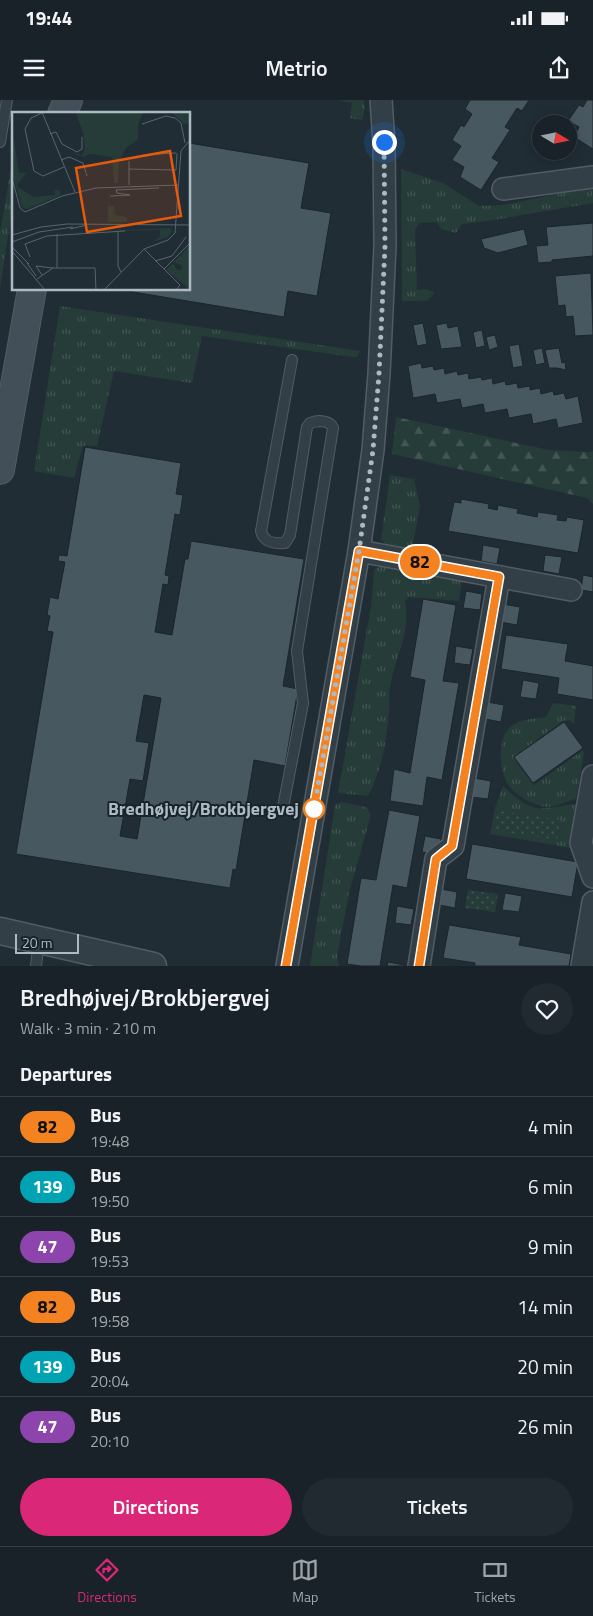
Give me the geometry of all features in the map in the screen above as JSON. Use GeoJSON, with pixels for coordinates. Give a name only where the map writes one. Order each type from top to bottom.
{"type":"FeatureCollection","features":[{"type":"Feature","properties":{"kind":"main road"},"geometry":{"type":"LineString","coordinates":[[0,470],[32,290]]}},
{"type":"Feature","properties":{"kind":"street"},"geometry":{"type":"LineString","coordinates":[[286,966],[359,551],[373,450],[379,374],[385,246],[384,142],[381,100]]}},
{"type":"Feature","properties":{"kind":"street"},"geometry":{"type":"LineString","coordinates":[[503,189],[593,177]]}},
{"type":"Feature","properties":{"kind":"street"},"geometry":{"type":"LineString","coordinates":[[359,551],[571,590]]}},
{"type":"Feature","properties":{"kind":"street"},"geometry":{"type":"LineString","coordinates":[[419,966],[436,859],[452,846],[499,577]]}},
{"type":"Feature","properties":{"kind":"street"},"geometry":{"type":"LineString","coordinates":[[593,776],[580,843],[593,878]]}},
{"type":"Feature","properties":{"kind":"street"},"geometry":{"type":"LineString","coordinates":[[582,966],[593,902]]}},
{"type":"Feature","properties":{"kind":"street"},"geometry":{"type":"LineString","coordinates":[[0,931],[153,966]]}},
{"type":"Feature","properties":{"kind":"lane"},"geometry":{"type":"LineString","coordinates":[[0,142],[7,100]]}},
{"type":"Feature","properties":{"kind":"lane"},"geometry":{"type":"LineString","coordinates":[[283,807],[303,703],[297,651],[333,428],[328,423],[318,421],[310,423],[307,427],[290,535],[285,543],[267,541],[262,536],[261,531],[292,360]]}},
{"type":"Feature","properties":{"kind":"lane"},"geometry":{"type":"LineString","coordinates":[[36,966],[39,940]]}},
{"type":"Feature","properties":{"kind":"green space"},"geometry":{"type":"Polygon","coordinates":[[[337,100],[364,100],[365,108],[362,120],[350,118],[352,103],[337,100]]]}},
{"type":"Feature","properties":{"kind":"green space"},"geometry":{"type":"Polygon","coordinates":[[[12,162],[12,210],[0,289],[0,233],[12,162]]]}},
{"type":"Feature","properties":{"kind":"green space"},"geometry":{"type":"Polygon","coordinates":[[[401,169],[443,183],[479,206],[503,205],[593,187],[593,203],[462,224],[456,233],[441,229],[437,222],[419,223],[415,230],[417,290],[427,289],[435,293],[427,301],[402,301],[401,169]]]}},
{"type":"Feature","properties":{"kind":"green space"},"geometry":{"type":"Polygon","coordinates":[[[60,306],[360,351],[357,357],[353,357],[202,336],[192,383],[114,371],[97,446],[83,446],[74,478],[34,471],[60,306]]]}},
{"type":"Feature","properties":{"kind":"green space"},"geometry":{"type":"Polygon","coordinates":[[[396,417],[549,450],[593,451],[593,504],[587,498],[392,454],[396,417]]]}},
{"type":"Feature","properties":{"kind":"green space"},"geometry":{"type":"Polygon","coordinates":[[[390,475],[414,479],[420,506],[412,549],[386,544],[381,540],[390,475]]]}},
{"type":"Feature","properties":{"kind":"green space"},"geometry":{"type":"Polygon","coordinates":[[[380,566],[462,579],[459,601],[409,597],[405,601],[406,623],[392,677],[387,733],[377,776],[368,796],[338,793],[371,606],[374,570],[380,566]]]}},
{"type":"Feature","properties":{"kind":"green space"},"geometry":{"type":"Polygon","coordinates":[[[553,703],[576,706],[574,724],[569,720],[563,721],[513,757],[534,785],[583,750],[584,754],[576,799],[546,807],[520,796],[509,786],[503,774],[501,751],[504,736],[510,727],[525,720],[546,717],[553,703]]]}},
{"type":"Feature","properties":{"kind":"green space"},"geometry":{"type":"Polygon","coordinates":[[[503,786],[522,802],[536,808],[576,804],[570,842],[571,848],[490,834],[495,808],[503,786]]]}},
{"type":"Feature","properties":{"kind":"green space"},"geometry":{"type":"Polygon","coordinates":[[[341,802],[366,807],[371,815],[349,893],[337,956],[339,966],[310,966],[335,805],[341,802]]]}},
{"type":"Feature","properties":{"kind":"green space"},"geometry":{"type":"Polygon","coordinates":[[[496,810],[560,820],[557,840],[493,830],[496,810]]]}},
{"type":"Feature","properties":{"kind":"green space"},"geometry":{"type":"Polygon","coordinates":[[[468,890],[498,894],[495,912],[465,908],[468,890]]]}},
{"type":"Feature","properties":{"kind":"building"},"geometry":{"type":"Polygon","coordinates":[[[470,100],[529,100],[522,111],[517,108],[505,127],[510,130],[492,158],[499,162],[481,190],[460,177],[464,167],[452,160],[461,146],[452,140],[461,125],[464,127],[472,114],[465,109],[470,100]]]}},
{"type":"Feature","properties":{"kind":"building"},"geometry":{"type":"Polygon","coordinates":[[[587,100],[593,100],[593,149],[578,140],[578,115],[572,115],[579,105],[583,107],[587,100]]]}},
{"type":"Feature","properties":{"kind":"building"},"geometry":{"type":"Polygon","coordinates":[[[190,143],[309,163],[301,208],[331,213],[317,296],[288,291],[284,317],[121,290],[190,290],[190,143]]]}},
{"type":"Feature","properties":{"kind":"building"},"geometry":{"type":"Polygon","coordinates":[[[593,223],[593,256],[538,263],[536,246],[548,245],[546,227],[593,223]]]}},
{"type":"Feature","properties":{"kind":"building"},"geometry":{"type":"Polygon","coordinates":[[[524,229],[528,245],[498,253],[484,248],[481,239],[524,229]]]}},
{"type":"Feature","properties":{"kind":"building"},"geometry":{"type":"Polygon","coordinates":[[[591,273],[593,335],[575,336],[573,316],[566,317],[565,305],[558,306],[555,276],[591,273]]]}},
{"type":"Feature","properties":{"kind":"building"},"geometry":{"type":"Polygon","coordinates":[[[423,323],[427,344],[417,346],[413,325],[423,323]]]}},
{"type":"Feature","properties":{"kind":"building"},"geometry":{"type":"Polygon","coordinates":[[[447,323],[448,328],[458,326],[462,347],[441,349],[436,325],[447,323]]]}},
{"type":"Feature","properties":{"kind":"building"},"geometry":{"type":"Polygon","coordinates":[[[482,330],[485,346],[476,348],[473,332],[482,330]]]}},
{"type":"Feature","properties":{"kind":"building"},"geometry":{"type":"Polygon","coordinates":[[[495,335],[498,347],[489,350],[486,337],[495,335]]]}},
{"type":"Feature","properties":{"kind":"building"},"geometry":{"type":"Polygon","coordinates":[[[519,344],[523,366],[513,368],[509,346],[519,344]]]}},
{"type":"Feature","properties":{"kind":"building"},"geometry":{"type":"Polygon","coordinates":[[[542,348],[545,363],[536,365],[533,350],[542,348]]]}},
{"type":"Feature","properties":{"kind":"building"},"geometry":{"type":"Polygon","coordinates":[[[559,348],[562,363],[565,362],[566,370],[549,368],[545,350],[559,348]]]}},
{"type":"Feature","properties":{"kind":"building"},"geometry":{"type":"Polygon","coordinates":[[[421,363],[422,368],[433,366],[434,370],[444,368],[445,374],[457,371],[458,375],[468,373],[469,379],[481,377],[482,380],[492,378],[493,384],[505,381],[506,385],[517,383],[518,388],[530,386],[530,390],[540,388],[541,394],[553,391],[554,395],[564,393],[566,399],[578,396],[583,423],[558,428],[556,419],[533,424],[531,414],[509,418],[507,409],[485,413],[483,404],[462,408],[460,399],[437,403],[435,394],[413,398],[408,366],[421,363]]]}},
{"type":"Feature","properties":{"kind":"building"},"geometry":{"type":"Polygon","coordinates":[[[85,447],[181,463],[176,494],[183,495],[180,515],[175,514],[165,575],[169,576],[168,585],[163,584],[155,632],[172,635],[185,559],[188,559],[191,541],[304,559],[283,686],[298,689],[285,766],[254,760],[236,870],[233,869],[230,888],[16,854],[53,632],[47,631],[50,616],[47,615],[50,597],[58,599],[65,562],[58,561],[59,555],[67,556],[85,447]],[[144,695],[136,741],[149,743],[143,781],[130,779],[120,836],[137,839],[161,698],[144,695]]]}},
{"type":"Feature","properties":{"kind":"building"},"geometry":{"type":"Polygon","coordinates":[[[461,499],[489,504],[488,508],[497,510],[498,505],[518,509],[517,513],[537,517],[538,512],[558,515],[557,520],[566,521],[567,517],[584,520],[578,553],[448,531],[454,502],[461,503],[461,499]]]}},
{"type":"Feature","properties":{"kind":"building"},"geometry":{"type":"Polygon","coordinates":[[[483,545],[500,548],[497,564],[481,561],[483,545]]]}},
{"type":"Feature","properties":{"kind":"building"},"geometry":{"type":"Polygon","coordinates":[[[545,555],[562,557],[559,574],[543,571],[545,555]]]}},
{"type":"Feature","properties":{"kind":"building"},"geometry":{"type":"Polygon","coordinates":[[[583,575],[593,577],[593,592],[581,590],[583,575]]]}},
{"type":"Feature","properties":{"kind":"building"},"geometry":{"type":"Polygon","coordinates":[[[466,591],[482,594],[480,610],[463,608],[466,591]]]}},
{"type":"Feature","properties":{"kind":"building"},"geometry":{"type":"Polygon","coordinates":[[[423,599],[456,605],[443,681],[459,683],[442,780],[427,777],[423,806],[390,801],[394,769],[410,773],[425,680],[410,677],[423,599]]]}},
{"type":"Feature","properties":{"kind":"building"},"geometry":{"type":"Polygon","coordinates":[[[503,604],[520,607],[517,625],[500,622],[503,604]]]}},
{"type":"Feature","properties":{"kind":"building"},"geometry":{"type":"Polygon","coordinates":[[[506,635],[568,644],[565,661],[593,666],[593,700],[557,694],[559,678],[501,669],[506,635]]]}},
{"type":"Feature","properties":{"kind":"building"},"geometry":{"type":"Polygon","coordinates":[[[456,646],[473,649],[470,665],[454,663],[456,646]]]}},
{"type":"Feature","properties":{"kind":"building"},"geometry":{"type":"Polygon","coordinates":[[[523,680],[539,683],[536,699],[520,697],[523,680]]]}},
{"type":"Feature","properties":{"kind":"building"},"geometry":{"type":"Polygon","coordinates":[[[487,702],[504,705],[501,722],[485,719],[487,702]]]}},
{"type":"Feature","properties":{"kind":"building"},"geometry":{"type":"Polygon","coordinates":[[[564,722],[583,748],[533,783],[514,757],[564,722]]]}},
{"type":"Feature","properties":{"kind":"building"},"geometry":{"type":"Polygon","coordinates":[[[474,778],[491,781],[488,799],[471,797],[474,778]]]}},
{"type":"Feature","properties":{"kind":"building"},"geometry":{"type":"Polygon","coordinates":[[[389,810],[420,816],[407,888],[393,885],[380,966],[347,964],[361,878],[376,880],[389,810]]]}},
{"type":"Feature","properties":{"kind":"building"},"geometry":{"type":"Polygon","coordinates":[[[425,836],[441,839],[439,855],[422,852],[425,836]]]}},
{"type":"Feature","properties":{"kind":"building"},"geometry":{"type":"Polygon","coordinates":[[[472,844],[578,862],[572,897],[466,879],[472,844]]]}},
{"type":"Feature","properties":{"kind":"building"},"geometry":{"type":"Polygon","coordinates":[[[441,889],[457,892],[455,908],[439,905],[441,889]]]}},
{"type":"Feature","properties":{"kind":"building"},"geometry":{"type":"Polygon","coordinates":[[[505,893],[522,896],[519,912],[502,910],[505,893]]]}},
{"type":"Feature","properties":{"kind":"building"},"geometry":{"type":"Polygon","coordinates":[[[397,906],[414,909],[411,925],[395,923],[397,906]]]}},
{"type":"Feature","properties":{"kind":"building"},"geometry":{"type":"Polygon","coordinates":[[[449,925],[521,937],[519,945],[571,954],[569,966],[475,966],[475,963],[443,958],[449,925]]]}},
{"type":"Feature","properties":{"kind":"building"},"geometry":{"type":"Polygon","coordinates":[[[388,962],[404,965],[404,966],[387,966],[388,962]]]}},
{"type":"Feature","properties":{"kind":"bus line","name":"82"},"geometry":{"type":"LineString","coordinates":[[286,966],[359,551],[499,577],[452,846],[436,859],[419,966]]}},
{"type":"Feature","properties":{"kind":"place","name":"Bredhøjvej/Brokbjergvej"},"geometry":{"type":"Point","coordinates":[314,809]}},
{"type":"Feature","properties":{"kind":"route"},"geometry":{"type":"LineString","coordinates":[[314,809],[359,551],[373,450],[379,374],[385,246],[384,142]]}}]}
